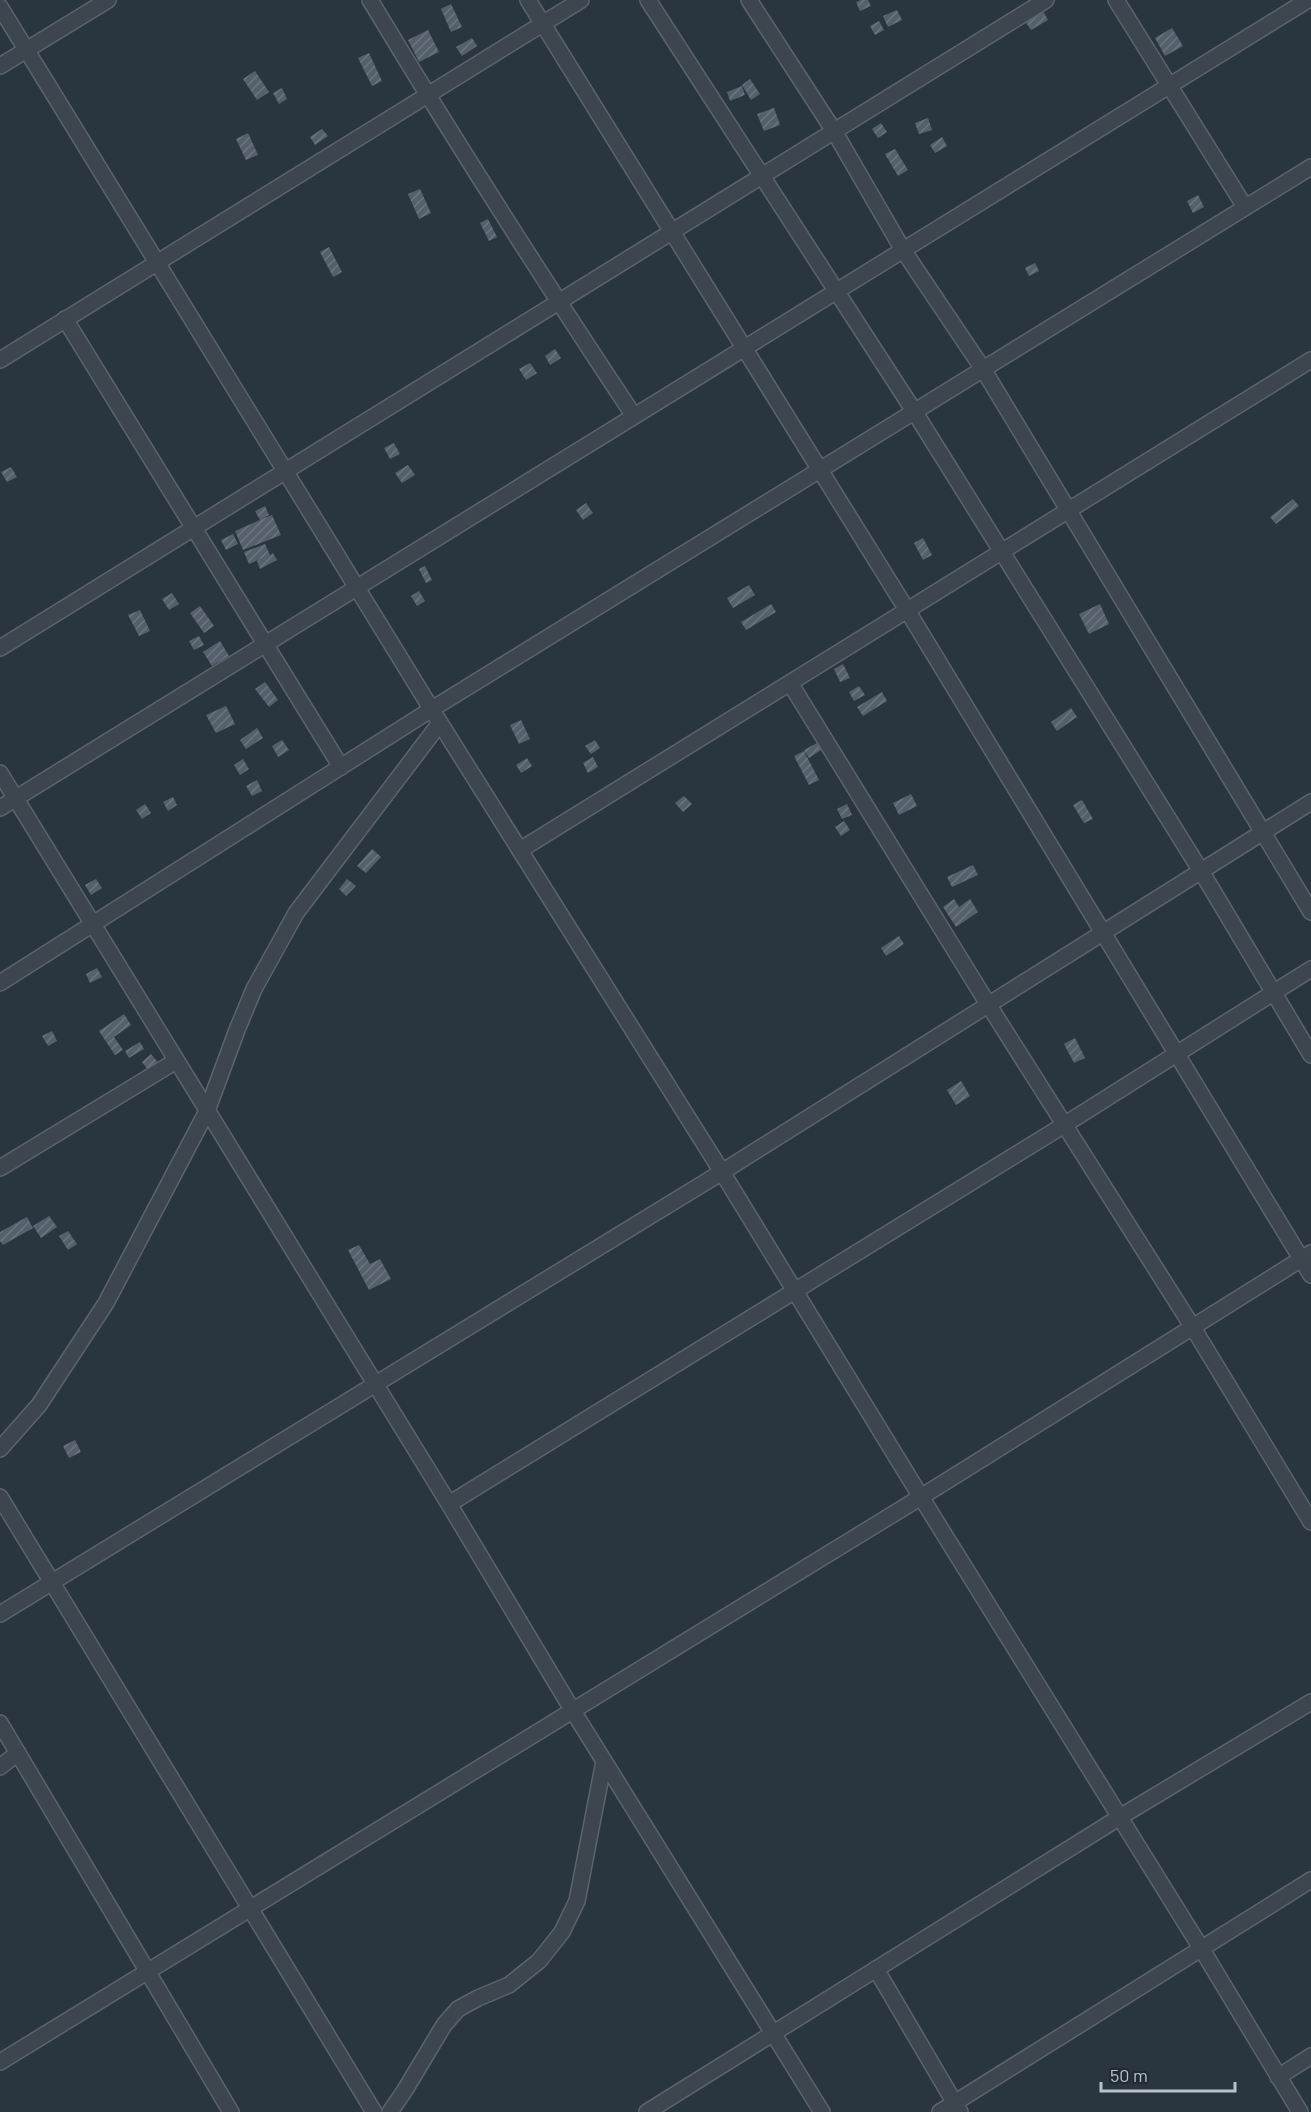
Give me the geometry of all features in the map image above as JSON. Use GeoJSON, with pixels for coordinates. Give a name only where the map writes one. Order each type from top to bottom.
{"type":"FeatureCollection","features":[{"type":"Feature","properties":{"kind":"street"},"geometry":{"type":"LineString","coordinates":[[0,66],[108,0]]}},
{"type":"Feature","properties":{"kind":"street"},"geometry":{"type":"LineString","coordinates":[[370,0],[559,302],[634,416]]}},
{"type":"Feature","properties":{"kind":"street"},"geometry":{"type":"LineString","coordinates":[[528,0],[907,610],[1177,1053],[1306,1256],[1311,1275]]}},
{"type":"Feature","properties":{"kind":"street"},"geometry":{"type":"LineString","coordinates":[[0,360],[580,0]]}},
{"type":"Feature","properties":{"kind":"street"},"geometry":{"type":"LineString","coordinates":[[648,0],[914,411],[1201,871],[1311,1055]]}},
{"type":"Feature","properties":{"kind":"street"},"geometry":{"type":"LineString","coordinates":[[749,0],[834,131],[903,250],[983,369],[1311,912]]}},
{"type":"Feature","properties":{"kind":"street"},"geometry":{"type":"LineString","coordinates":[[0,648],[1047,0]]}},
{"type":"Feature","properties":{"kind":"street"},"geometry":{"type":"LineString","coordinates":[[1116,0],[1245,207]]}},
{"type":"Feature","properties":{"kind":"street"},"geometry":{"type":"LineString","coordinates":[[0,808],[1308,0]]}},
{"type":"Feature","properties":{"kind":"street"},"geometry":{"type":"LineString","coordinates":[[0,7],[440,723],[722,1172],[1300,2112]]}},
{"type":"Feature","properties":{"kind":"street"},"geometry":{"type":"LineString","coordinates":[[0,983],[432,709],[1311,166]]}},
{"type":"Feature","properties":{"kind":"street"},"geometry":{"type":"LineString","coordinates":[[65,319],[341,767]]}},
{"type":"Feature","properties":{"kind":"street"},"geometry":{"type":"LineString","coordinates":[[520,850],[1311,360]]}},
{"type":"Feature","properties":{"kind":"street"},"geometry":{"type":"LineString","coordinates":[[790,683],[988,1005],[1192,1326],[1311,1522]]}},
{"type":"Feature","properties":{"kind":"street"},"geometry":{"type":"LineString","coordinates":[[0,1449],[39,1405],[106,1303],[207,1111],[254,989],[296,913],[440,723]]}},
{"type":"Feature","properties":{"kind":"street"},"geometry":{"type":"LineString","coordinates":[[0,773],[449,1504],[573,1711],[822,2112]]}},
{"type":"Feature","properties":{"kind":"street"},"geometry":{"type":"LineString","coordinates":[[0,1614],[722,1172],[1311,802]]}},
{"type":"Feature","properties":{"kind":"street"},"geometry":{"type":"LineString","coordinates":[[449,1504],[794,1289],[1064,1125],[1311,969]]}},
{"type":"Feature","properties":{"kind":"street"},"geometry":{"type":"LineString","coordinates":[[0,1168],[176,1061]]}},
{"type":"Feature","properties":{"kind":"street"},"geometry":{"type":"LineString","coordinates":[[0,2062],[921,1497],[1306,1256]]}},
{"type":"Feature","properties":{"kind":"street"},"geometry":{"type":"LineString","coordinates":[[0,1497],[374,2112]]}},
{"type":"Feature","properties":{"kind":"street"},"geometry":{"type":"LineString","coordinates":[[647,2112],[1120,1817],[1311,1702]]}},
{"type":"Feature","properties":{"kind":"street"},"geometry":{"type":"LineString","coordinates":[[0,1723],[231,2112]]}},
{"type":"Feature","properties":{"kind":"street"},"geometry":{"type":"LineString","coordinates":[[0,1767],[18,1752]]}},
{"type":"Feature","properties":{"kind":"street"},"geometry":{"type":"LineString","coordinates":[[390,2112],[444,2025],[458,2009],[509,1985],[539,1961],[561,1932],[576,1901],[604,1761]]}},
{"type":"Feature","properties":{"kind":"street"},"geometry":{"type":"LineString","coordinates":[[940,2112],[957,2108],[1201,1948],[1311,1880]]}},
{"type":"Feature","properties":{"kind":"street"},"geometry":{"type":"LineString","coordinates":[[876,1969],[957,2108]]}},
{"type":"Feature","properties":{"kind":"street"},"geometry":{"type":"LineString","coordinates":[[1278,2077],[1311,2056]]}},
{"type":"Feature","properties":{"kind":"building"},"geometry":{"type":"Polygon","coordinates":[[[868,0],[871,6],[860,11],[856,2],[868,0]]]}},
{"type":"Feature","properties":{"kind":"building"},"geometry":{"type":"Polygon","coordinates":[[[451,4],[462,27],[451,32],[441,9],[451,4]]]}},
{"type":"Feature","properties":{"kind":"building"},"geometry":{"type":"Polygon","coordinates":[[[897,10],[902,20],[888,27],[883,16],[897,10]]]}},
{"type":"Feature","properties":{"kind":"building"},"geometry":{"type":"Polygon","coordinates":[[[1043,11],[1048,20],[1031,30],[1025,21],[1043,11]]]}},
{"type":"Feature","properties":{"kind":"building"},"geometry":{"type":"Polygon","coordinates":[[[879,21],[884,30],[875,35],[870,26],[879,21]]]}},
{"type":"Feature","properties":{"kind":"building"},"geometry":{"type":"Polygon","coordinates":[[[1172,28],[1183,46],[1165,56],[1155,38],[1172,28]]]}},
{"type":"Feature","properties":{"kind":"building"},"geometry":{"type":"Polygon","coordinates":[[[428,30],[439,52],[419,62],[408,40],[428,30]]]}},
{"type":"Feature","properties":{"kind":"building"},"geometry":{"type":"Polygon","coordinates":[[[472,38],[477,46],[462,56],[456,47],[472,38]]]}},
{"type":"Feature","properties":{"kind":"building"},"geometry":{"type":"Polygon","coordinates":[[[369,53],[382,81],[372,86],[358,58],[369,53]]]}},
{"type":"Feature","properties":{"kind":"building"},"geometry":{"type":"Polygon","coordinates":[[[255,71],[269,92],[257,100],[243,79],[255,71]]]}},
{"type":"Feature","properties":{"kind":"building"},"geometry":{"type":"Polygon","coordinates":[[[750,79],[760,94],[751,100],[742,85],[750,79]]]}},
{"type":"Feature","properties":{"kind":"building"},"geometry":{"type":"Polygon","coordinates":[[[742,86],[745,95],[730,101],[727,92],[742,86]]]}},
{"type":"Feature","properties":{"kind":"building"},"geometry":{"type":"Polygon","coordinates":[[[282,88],[287,99],[279,104],[273,93],[282,88]]]}},
{"type":"Feature","properties":{"kind":"building"},"geometry":{"type":"Polygon","coordinates":[[[774,108],[780,125],[764,131],[757,114],[774,108]]]}},
{"type":"Feature","properties":{"kind":"building"},"geometry":{"type":"Polygon","coordinates":[[[928,118],[932,130],[919,134],[915,123],[928,118]]]}},
{"type":"Feature","properties":{"kind":"building"},"geometry":{"type":"Polygon","coordinates":[[[881,123],[887,132],[878,138],[872,129],[881,123]]]}},
{"type":"Feature","properties":{"kind":"building"},"geometry":{"type":"Polygon","coordinates":[[[322,129],[328,136],[315,145],[310,137],[322,129]]]}},
{"type":"Feature","properties":{"kind":"building"},"geometry":{"type":"Polygon","coordinates":[[[248,133],[258,155],[246,160],[236,139],[248,133]]]}},
{"type":"Feature","properties":{"kind":"building"},"geometry":{"type":"Polygon","coordinates":[[[942,137],[947,146],[935,153],[930,145],[942,137]]]}},
{"type":"Feature","properties":{"kind":"building"},"geometry":{"type":"Polygon","coordinates":[[[895,149],[908,170],[898,176],[885,154],[895,149]]]}},
{"type":"Feature","properties":{"kind":"building"},"geometry":{"type":"Polygon","coordinates":[[[420,189],[431,213],[419,219],[408,194],[420,189]]]}},
{"type":"Feature","properties":{"kind":"building"},"geometry":{"type":"Polygon","coordinates":[[[1198,195],[1204,207],[1193,213],[1187,201],[1198,195]]]}},
{"type":"Feature","properties":{"kind":"building"},"geometry":{"type":"Polygon","coordinates":[[[488,219],[497,237],[489,241],[480,223],[488,219]]]}},
{"type":"Feature","properties":{"kind":"building"},"geometry":{"type":"Polygon","coordinates":[[[329,247],[342,272],[333,277],[320,252],[329,247]]]}},
{"type":"Feature","properties":{"kind":"building"},"geometry":{"type":"Polygon","coordinates":[[[1035,263],[1039,271],[1029,276],[1025,268],[1035,263]]]}},
{"type":"Feature","properties":{"kind":"building"},"geometry":{"type":"Polygon","coordinates":[[[555,349],[561,358],[550,365],[545,356],[555,349]]]}},
{"type":"Feature","properties":{"kind":"building"},"geometry":{"type":"Polygon","coordinates":[[[530,363],[537,373],[526,380],[519,369],[530,363]]]}},
{"type":"Feature","properties":{"kind":"building"},"geometry":{"type":"Polygon","coordinates":[[[394,443],[400,454],[390,459],[384,448],[394,443]]]}},
{"type":"Feature","properties":{"kind":"building"},"geometry":{"type":"Polygon","coordinates":[[[408,465],[415,475],[402,483],[395,473],[408,465]]]}},
{"type":"Feature","properties":{"kind":"building"},"geometry":{"type":"Polygon","coordinates":[[[11,467],[17,477],[7,482],[1,472],[11,467]]]}},
{"type":"Feature","properties":{"kind":"building"},"geometry":{"type":"Polygon","coordinates":[[[1293,499],[1299,506],[1276,524],[1270,517],[1293,499]]]}},
{"type":"Feature","properties":{"kind":"building"},"geometry":{"type":"Polygon","coordinates":[[[586,503],[593,513],[583,520],[576,510],[586,503]]]}},
{"type":"Feature","properties":{"kind":"building"},"geometry":{"type":"Polygon","coordinates":[[[265,506],[269,515],[262,519],[272,515],[281,535],[243,550],[235,531],[260,520],[255,511],[265,506]]]}},
{"type":"Feature","properties":{"kind":"building"},"geometry":{"type":"Polygon","coordinates":[[[233,534],[238,544],[226,550],[221,540],[233,534]]]}},
{"type":"Feature","properties":{"kind":"building"},"geometry":{"type":"Polygon","coordinates":[[[923,538],[932,555],[923,560],[914,543],[923,538]]]}},
{"type":"Feature","properties":{"kind":"building"},"geometry":{"type":"Polygon","coordinates":[[[265,544],[270,555],[273,553],[277,560],[260,569],[257,561],[263,558],[249,564],[244,552],[265,544]]]}},
{"type":"Feature","properties":{"kind":"building"},"geometry":{"type":"Polygon","coordinates":[[[425,566],[432,580],[426,583],[419,569],[425,566]]]}},
{"type":"Feature","properties":{"kind":"building"},"geometry":{"type":"Polygon","coordinates":[[[749,585],[755,595],[733,608],[727,598],[749,585]]]}},
{"type":"Feature","properties":{"kind":"building"},"geometry":{"type":"Polygon","coordinates":[[[419,591],[425,601],[417,606],[411,596],[419,591]]]}},
{"type":"Feature","properties":{"kind":"building"},"geometry":{"type":"Polygon","coordinates":[[[172,593],[179,604],[169,610],[162,599],[172,593]]]}},
{"type":"Feature","properties":{"kind":"building"},"geometry":{"type":"Polygon","coordinates":[[[771,604],[776,612],[746,630],[741,622],[771,604]]]}},
{"type":"Feature","properties":{"kind":"building"},"geometry":{"type":"Polygon","coordinates":[[[1100,604],[1109,624],[1089,634],[1079,614],[1100,604]]]}},
{"type":"Feature","properties":{"kind":"building"},"geometry":{"type":"Polygon","coordinates":[[[200,606],[214,626],[204,633],[190,613],[200,606]]]}},
{"type":"Feature","properties":{"kind":"building"},"geometry":{"type":"Polygon","coordinates":[[[140,610],[150,631],[139,636],[128,615],[140,610]]]}},
{"type":"Feature","properties":{"kind":"building"},"geometry":{"type":"Polygon","coordinates":[[[199,636],[204,645],[194,650],[189,641],[199,636]]]}},
{"type":"Feature","properties":{"kind":"building"},"geometry":{"type":"Polygon","coordinates":[[[220,641],[229,656],[212,666],[203,652],[220,641]]]}},
{"type":"Feature","properties":{"kind":"building"},"geometry":{"type":"Polygon","coordinates":[[[843,664],[850,678],[840,682],[834,669],[843,664]]]}},
{"type":"Feature","properties":{"kind":"building"},"geometry":{"type":"Polygon","coordinates":[[[265,682],[278,700],[269,707],[255,689],[265,682]]]}},
{"type":"Feature","properties":{"kind":"building"},"geometry":{"type":"Polygon","coordinates":[[[859,686],[865,695],[854,701],[849,692],[859,686]]]}},
{"type":"Feature","properties":{"kind":"building"},"geometry":{"type":"Polygon","coordinates":[[[882,692],[887,701],[863,716],[857,707],[882,692]]]}},
{"type":"Feature","properties":{"kind":"building"},"geometry":{"type":"Polygon","coordinates":[[[226,706],[235,724],[216,733],[206,715],[226,706]]]}},
{"type":"Feature","properties":{"kind":"building"},"geometry":{"type":"Polygon","coordinates":[[[1071,708],[1077,717],[1057,731],[1051,722],[1071,708]]]}},
{"type":"Feature","properties":{"kind":"building"},"geometry":{"type":"Polygon","coordinates":[[[521,720],[530,739],[519,744],[510,725],[521,720]]]}},
{"type":"Feature","properties":{"kind":"building"},"geometry":{"type":"Polygon","coordinates":[[[257,728],[263,738],[246,749],[240,740],[257,728]]]}},
{"type":"Feature","properties":{"kind":"building"},"geometry":{"type":"Polygon","coordinates":[[[282,740],[289,750],[278,757],[272,746],[282,740]]]}},
{"type":"Feature","properties":{"kind":"building"},"geometry":{"type":"Polygon","coordinates":[[[595,740],[600,748],[591,754],[585,746],[595,740]]]}},
{"type":"Feature","properties":{"kind":"building"},"geometry":{"type":"Polygon","coordinates":[[[817,743],[821,750],[809,758],[804,750],[817,743]]]}},
{"type":"Feature","properties":{"kind":"building"},"geometry":{"type":"Polygon","coordinates":[[[804,751],[819,780],[809,785],[794,756],[804,751]]]}},
{"type":"Feature","properties":{"kind":"building"},"geometry":{"type":"Polygon","coordinates":[[[593,757],[598,767],[588,773],[583,763],[593,757]]]}},
{"type":"Feature","properties":{"kind":"building"},"geometry":{"type":"Polygon","coordinates":[[[527,758],[532,766],[521,773],[516,765],[527,758]]]}},
{"type":"Feature","properties":{"kind":"building"},"geometry":{"type":"Polygon","coordinates":[[[243,759],[249,769],[240,775],[234,765],[243,759]]]}},
{"type":"Feature","properties":{"kind":"building"},"geometry":{"type":"Polygon","coordinates":[[[257,780],[262,791],[252,796],[246,786],[257,780]]]}},
{"type":"Feature","properties":{"kind":"building"},"geometry":{"type":"Polygon","coordinates":[[[911,794],[917,806],[899,815],[893,803],[911,794]]]}},
{"type":"Feature","properties":{"kind":"building"},"geometry":{"type":"Polygon","coordinates":[[[684,796],[692,804],[683,812],[675,803],[684,796]]]}},
{"type":"Feature","properties":{"kind":"building"},"geometry":{"type":"Polygon","coordinates":[[[173,797],[177,805],[168,811],[163,802],[173,797]]]}},
{"type":"Feature","properties":{"kind":"building"},"geometry":{"type":"Polygon","coordinates":[[[1082,800],[1093,819],[1084,823],[1073,805],[1082,800]]]}},
{"type":"Feature","properties":{"kind":"building"},"geometry":{"type":"Polygon","coordinates":[[[145,804],[151,813],[142,819],[136,810],[145,804]]]}},
{"type":"Feature","properties":{"kind":"building"},"geometry":{"type":"Polygon","coordinates":[[[847,804],[852,815],[842,819],[837,809],[847,804]]]}},
{"type":"Feature","properties":{"kind":"building"},"geometry":{"type":"Polygon","coordinates":[[[844,821],[850,830],[841,836],[835,827],[844,821]]]}},
{"type":"Feature","properties":{"kind":"building"},"geometry":{"type":"Polygon","coordinates":[[[372,849],[381,857],[366,873],[357,866],[372,849]]]}},
{"type":"Feature","properties":{"kind":"building"},"geometry":{"type":"Polygon","coordinates":[[[973,865],[978,875],[952,887],[947,877],[973,865]]]}},
{"type":"Feature","properties":{"kind":"building"},"geometry":{"type":"Polygon","coordinates":[[[96,879],[102,888],[91,895],[85,885],[96,879]]]}},
{"type":"Feature","properties":{"kind":"building"},"geometry":{"type":"Polygon","coordinates":[[[347,879],[356,886],[346,896],[339,889],[347,879]]]}},
{"type":"Feature","properties":{"kind":"building"},"geometry":{"type":"Polygon","coordinates":[[[954,899],[959,907],[970,899],[978,912],[956,927],[943,907],[954,899]]]}},
{"type":"Feature","properties":{"kind":"building"},"geometry":{"type":"Polygon","coordinates":[[[899,936],[904,944],[886,956],[881,948],[899,936]]]}},
{"type":"Feature","properties":{"kind":"building"},"geometry":{"type":"Polygon","coordinates":[[[97,968],[102,977],[90,983],[86,974],[97,968]]]}},
{"type":"Feature","properties":{"kind":"building"},"geometry":{"type":"Polygon","coordinates":[[[124,1014],[131,1025],[114,1037],[123,1050],[115,1055],[99,1031],[124,1014]]]}},
{"type":"Feature","properties":{"kind":"building"},"geometry":{"type":"Polygon","coordinates":[[[52,1031],[57,1041],[48,1046],[42,1036],[52,1031]]]}},
{"type":"Feature","properties":{"kind":"building"},"geometry":{"type":"Polygon","coordinates":[[[1075,1038],[1085,1058],[1074,1063],[1064,1044],[1075,1038]]]}},
{"type":"Feature","properties":{"kind":"building"},"geometry":{"type":"Polygon","coordinates":[[[140,1042],[144,1049],[129,1058],[125,1051],[140,1042]]]}},
{"type":"Feature","properties":{"kind":"building"},"geometry":{"type":"Polygon","coordinates":[[[151,1054],[161,1066],[151,1074],[142,1062],[151,1054]]]}},
{"type":"Feature","properties":{"kind":"building"},"geometry":{"type":"Polygon","coordinates":[[[961,1081],[970,1096],[956,1105],[947,1090],[961,1081]]]}},
{"type":"Feature","properties":{"kind":"building"},"geometry":{"type":"Polygon","coordinates":[[[49,1216],[57,1227],[41,1238],[33,1226],[49,1216]]]}},
{"type":"Feature","properties":{"kind":"building"},"geometry":{"type":"Polygon","coordinates":[[[27,1217],[33,1228],[3,1245],[0,1241],[0,1232],[27,1217]]]}},
{"type":"Feature","properties":{"kind":"building"},"geometry":{"type":"Polygon","coordinates":[[[68,1231],[77,1244],[68,1250],[59,1236],[68,1231]]]}},
{"type":"Feature","properties":{"kind":"building"},"geometry":{"type":"Polygon","coordinates":[[[359,1245],[370,1264],[380,1259],[391,1279],[369,1290],[348,1250],[359,1245]]]}},
{"type":"Feature","properties":{"kind":"building"},"geometry":{"type":"Polygon","coordinates":[[[75,1440],[81,1452],[69,1458],[63,1446],[75,1440]]]}}]}
